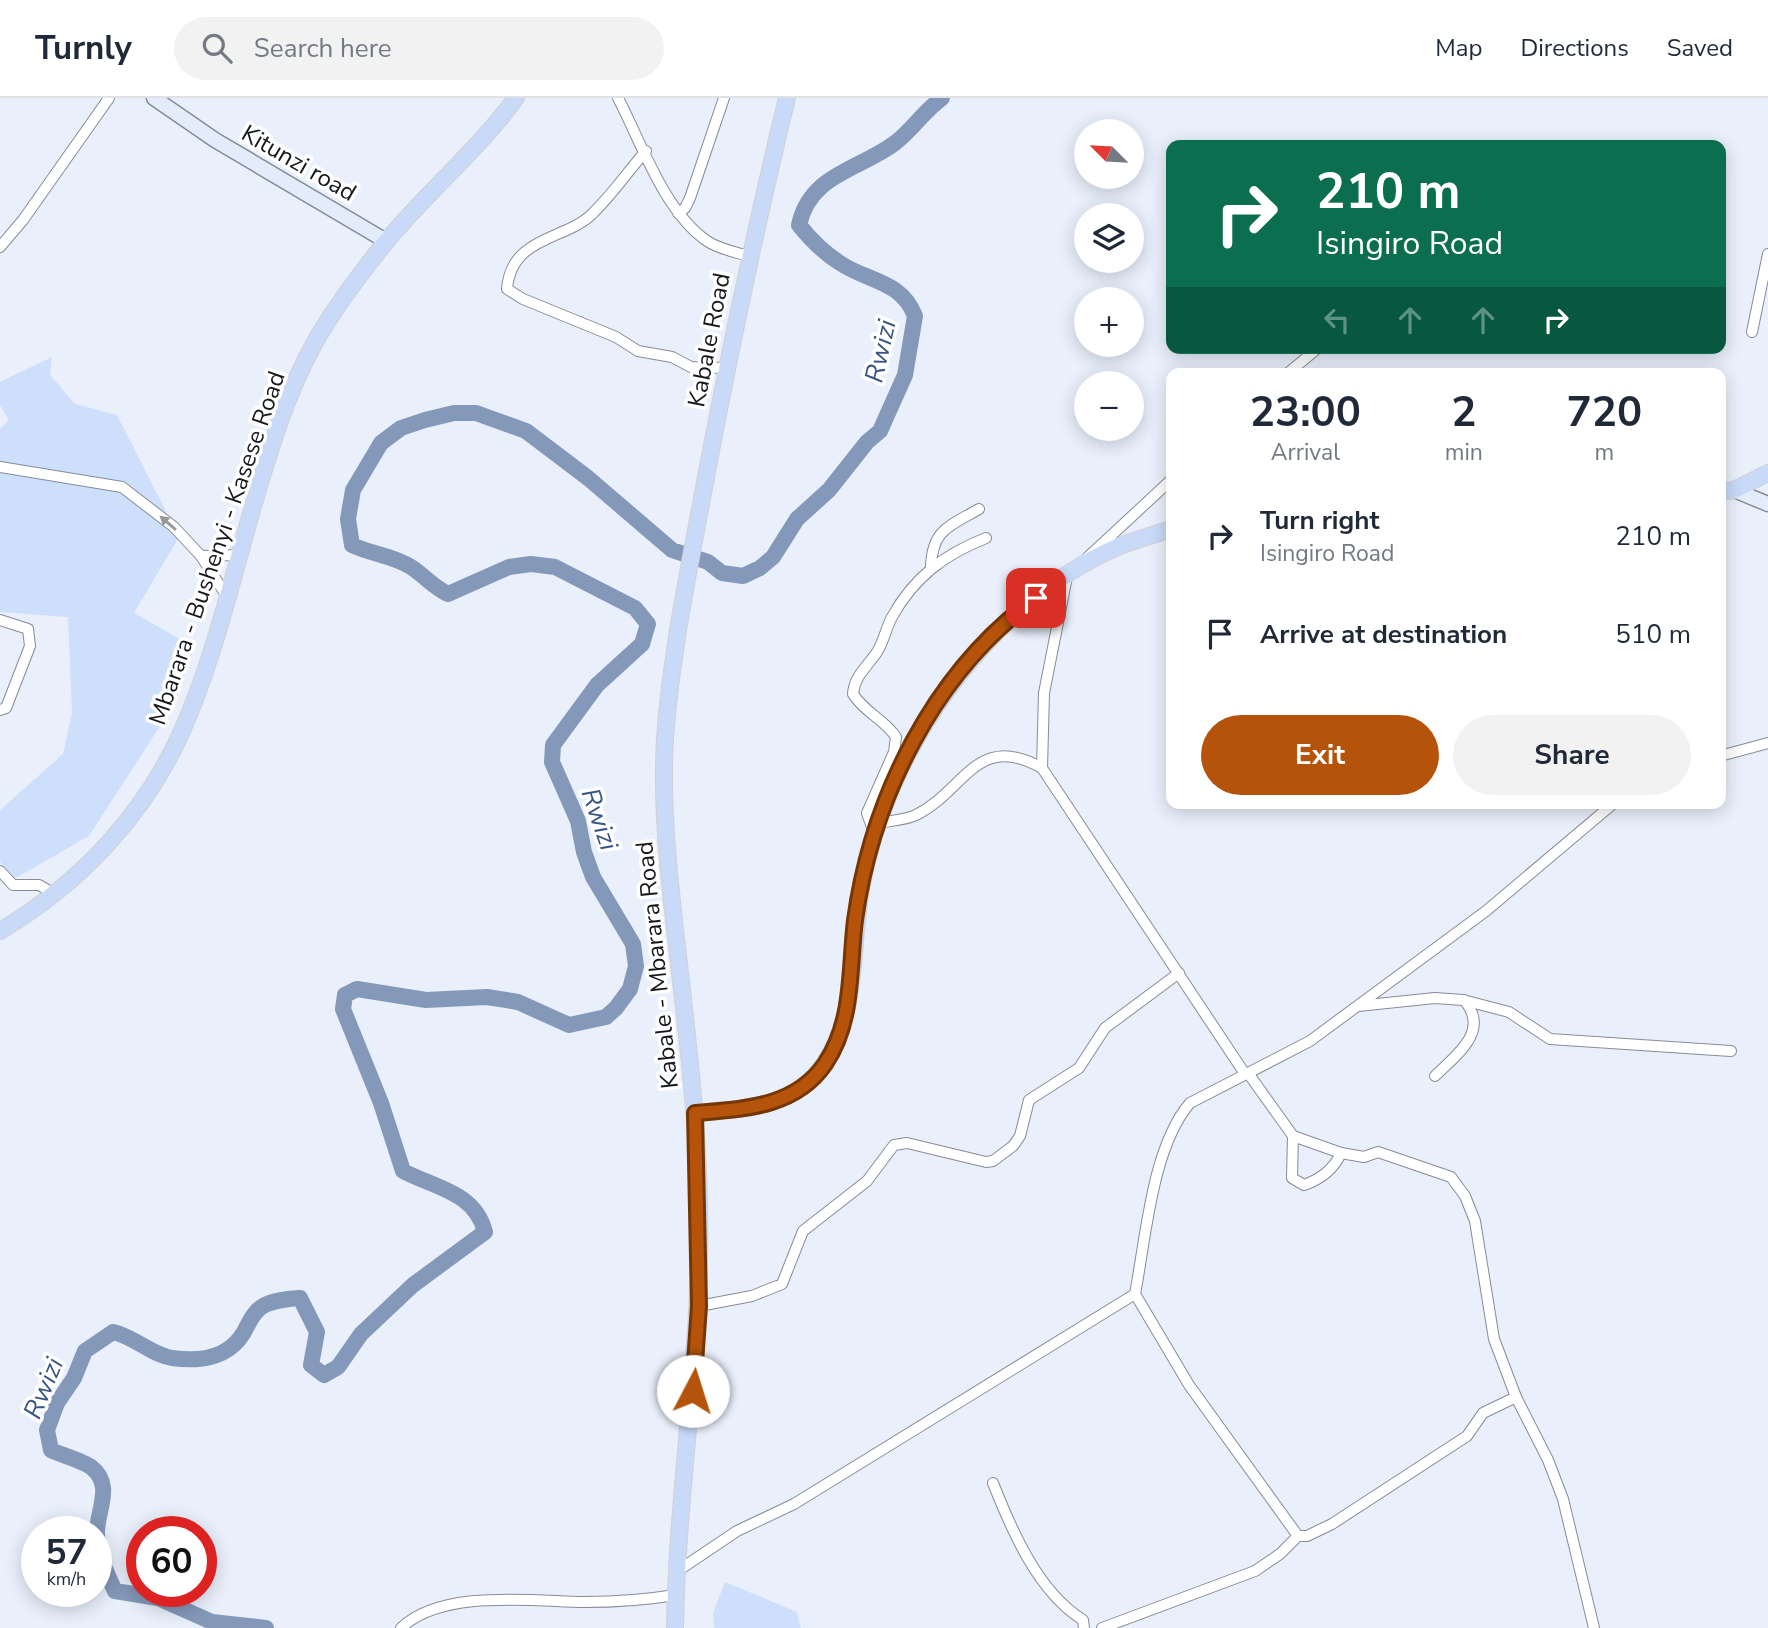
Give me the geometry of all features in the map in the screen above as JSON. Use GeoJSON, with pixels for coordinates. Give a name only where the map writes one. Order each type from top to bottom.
{"type":"FeatureCollection","features":[{"type":"Feature","properties":{"kind":"main road","name":"Mbarara - Bushenyi - Kasese Road"},"geometry":{"type":"LineString","coordinates":[[0,931],[55,894],[88,867],[154,782],[188,715],[291,390],[339,304],[386,242],[490,134],[516,98]]}},
{"type":"Feature","properties":{"kind":"main road","name":"Kabale Road"},"geometry":{"type":"LineString","coordinates":[[685,592],[748,256],[787,98]]}},
{"type":"Feature","properties":{"kind":"main road"},"geometry":{"type":"LineString","coordinates":[[1727,491],[1768,473]]}},
{"type":"Feature","properties":{"kind":"main road"},"geometry":{"type":"LineString","coordinates":[[695,1113],[771,1103],[806,1085],[824,1065],[837,1042],[847,1010],[855,921],[876,828],[915,738],[942,695],[1021,610],[1067,577],[1119,547],[1166,531]]}},
{"type":"Feature","properties":{"kind":"main road","name":"Kabale - Mbarara Road"},"geometry":{"type":"LineString","coordinates":[[675,1628],[676,1572],[699,1306],[695,1113],[666,848],[664,780],[669,696],[685,592]]}},
{"type":"Feature","properties":{"kind":"street"},"geometry":{"type":"LineString","coordinates":[[0,247],[23,220],[109,98]]}},
{"type":"Feature","properties":{"kind":"street","name":"Kitunzi road"},"geometry":{"type":"LineString","coordinates":[[154,98],[215,140],[386,242]]}},
{"type":"Feature","properties":{"kind":"street"},"geometry":{"type":"LineString","coordinates":[[618,98],[662,188],[678,213],[709,242],[748,256]]}},
{"type":"Feature","properties":{"kind":"street"},"geometry":{"type":"LineString","coordinates":[[678,213],[685,208],[690,198],[724,98]]}},
{"type":"Feature","properties":{"kind":"street"},"geometry":{"type":"LineString","coordinates":[[646,151],[591,215],[552,234],[520,257],[513,267],[507,289],[523,299],[616,337],[638,351],[672,357],[691,367],[726,368]]}},
{"type":"Feature","properties":{"kind":"street"},"geometry":{"type":"LineString","coordinates":[[1752,332],[1768,254]]}},
{"type":"Feature","properties":{"kind":"street"},"geometry":{"type":"LineString","coordinates":[[1294,368],[1311,354]]}},
{"type":"Feature","properties":{"kind":"street"},"geometry":{"type":"LineString","coordinates":[[0,467],[122,488],[174,527],[201,556],[226,595]]}},
{"type":"Feature","properties":{"kind":"street"},"geometry":{"type":"LineString","coordinates":[[1042,768],[1044,693],[1067,577],[1166,485]]}},
{"type":"Feature","properties":{"kind":"street"},"geometry":{"type":"LineString","coordinates":[[1727,491],[1768,504]]}},
{"type":"Feature","properties":{"kind":"street"},"geometry":{"type":"LineString","coordinates":[[931,567],[935,541],[942,530],[979,509]]}},
{"type":"Feature","properties":{"kind":"street"},"geometry":{"type":"LineString","coordinates":[[986,538],[964,546],[931,567],[912,586],[892,618],[877,652],[853,687],[857,701],[891,728],[896,737],[894,752],[867,813],[876,828],[914,816],[987,758],[1021,757],[1042,768],[1247,1073],[1293,1136],[1341,1153],[1364,1157],[1378,1152],[1451,1177],[1465,1196],[1475,1221],[1493,1339],[1516,1397],[1563,1499],[1594,1628]]}},
{"type":"Feature","properties":{"kind":"street"},"geometry":{"type":"LineString","coordinates":[[201,556],[238,555]]}},
{"type":"Feature","properties":{"kind":"street"},"geometry":{"type":"LineString","coordinates":[[0,620],[28,629],[30,646],[6,708],[0,710]]}},
{"type":"Feature","properties":{"kind":"street"},"geometry":{"type":"LineString","coordinates":[[1726,754],[1768,743]]}},
{"type":"Feature","properties":{"kind":"street"},"geometry":{"type":"LineString","coordinates":[[1298,1536],[1189,1385],[1135,1294],[1161,1161],[1178,1117],[1190,1102],[1310,1041],[1486,911],[1607,809]]}},
{"type":"Feature","properties":{"kind":"street"},"geometry":{"type":"LineString","coordinates":[[0,871],[12,885],[39,885],[55,894]]}},
{"type":"Feature","properties":{"kind":"street"},"geometry":{"type":"LineString","coordinates":[[699,1306],[752,1296],[782,1284],[803,1231],[867,1181],[894,1144],[907,1143],[986,1162],[999,1157],[1020,1136],[1029,1100],[1079,1068],[1105,1028],[1179,973]]}},
{"type":"Feature","properties":{"kind":"street"},"geometry":{"type":"LineString","coordinates":[[1357,1006],[1435,998],[1463,1000],[1509,1012],[1550,1039],[1731,1051]]}},
{"type":"Feature","properties":{"kind":"street"},"geometry":{"type":"LineString","coordinates":[[1435,1076],[1468,1044],[1474,1032],[1473,1019],[1463,1000]]}},
{"type":"Feature","properties":{"kind":"street"},"geometry":{"type":"LineString","coordinates":[[1293,1136],[1292,1178],[1304,1185],[1329,1171],[1341,1153]]}},
{"type":"Feature","properties":{"kind":"street"},"geometry":{"type":"LineString","coordinates":[[676,1572],[737,1531],[794,1504],[1135,1294]]}},
{"type":"Feature","properties":{"kind":"street"},"geometry":{"type":"LineString","coordinates":[[1101,1628],[1255,1571],[1280,1554],[1298,1536],[1307,1536],[1332,1524],[1466,1436],[1483,1413],[1516,1397]]}},
{"type":"Feature","properties":{"kind":"street"},"geometry":{"type":"LineString","coordinates":[[993,1483],[1031,1563],[1061,1605],[1083,1620],[1084,1628]]}},
{"type":"Feature","properties":{"kind":"street"},"geometry":{"type":"LineString","coordinates":[[401,1628],[416,1616],[477,1599],[585,1602],[675,1595]]}},
{"type":"Feature","properties":{"kind":"shaded area"},"geometry":{"type":"Polygon","coordinates":[[[52,357],[50,375],[75,404],[117,415],[179,537],[134,613],[194,647],[175,703],[89,836],[14,879],[0,862],[0,810],[63,754],[72,713],[68,617],[0,612],[0,429],[9,420],[0,405],[0,382],[52,357]]]}},
{"type":"Feature","properties":{"kind":"shaded area"},"geometry":{"type":"Polygon","coordinates":[[[725,1582],[797,1612],[801,1628],[714,1628],[713,1613],[725,1582]]]}},
{"type":"Feature","properties":{"kind":"waterway","name":"Rwizi"},"geometry":{"type":"LineString","coordinates":[[266,1628],[212,1622],[158,1598],[115,1591],[103,1563],[97,1534],[103,1499],[102,1482],[91,1467],[51,1450],[47,1430],[57,1403],[74,1378],[85,1351],[113,1332],[172,1358],[213,1356],[238,1341],[260,1308],[276,1301],[300,1298],[317,1332],[311,1365],[324,1375],[338,1367],[361,1334],[413,1285],[485,1232],[480,1219],[463,1200],[403,1171],[381,1103],[343,1009],[345,995],[357,989],[426,1000],[487,997],[518,1002],[569,1025],[606,1017],[630,989],[636,966],[633,944],[593,877],[584,852],[578,821],[552,762],[553,745],[597,685],[642,644],[648,624],[635,608],[555,567],[531,564],[509,567],[448,594],[404,563],[352,545],[348,519],[353,490],[381,443],[401,428],[454,413],[476,413],[526,431],[588,478],[672,550],[708,562],[722,573],[743,576],[760,568],[773,557],[797,519],[829,490],[867,442],[880,431],[905,375],[915,316],[909,304],[892,288],[851,269],[818,246],[799,225],[805,208],[825,184],[895,143],[942,98]]}},
{"type":"Feature","properties":{"kind":"route"},"geometry":{"type":"LineString","coordinates":[[693,1391],[699,1306],[695,1113],[749,1109],[771,1103],[806,1085],[824,1065],[837,1042],[847,1010],[855,921],[864,871],[874,833],[895,778],[915,738],[942,695],[975,656],[1036,598]]}}]}
